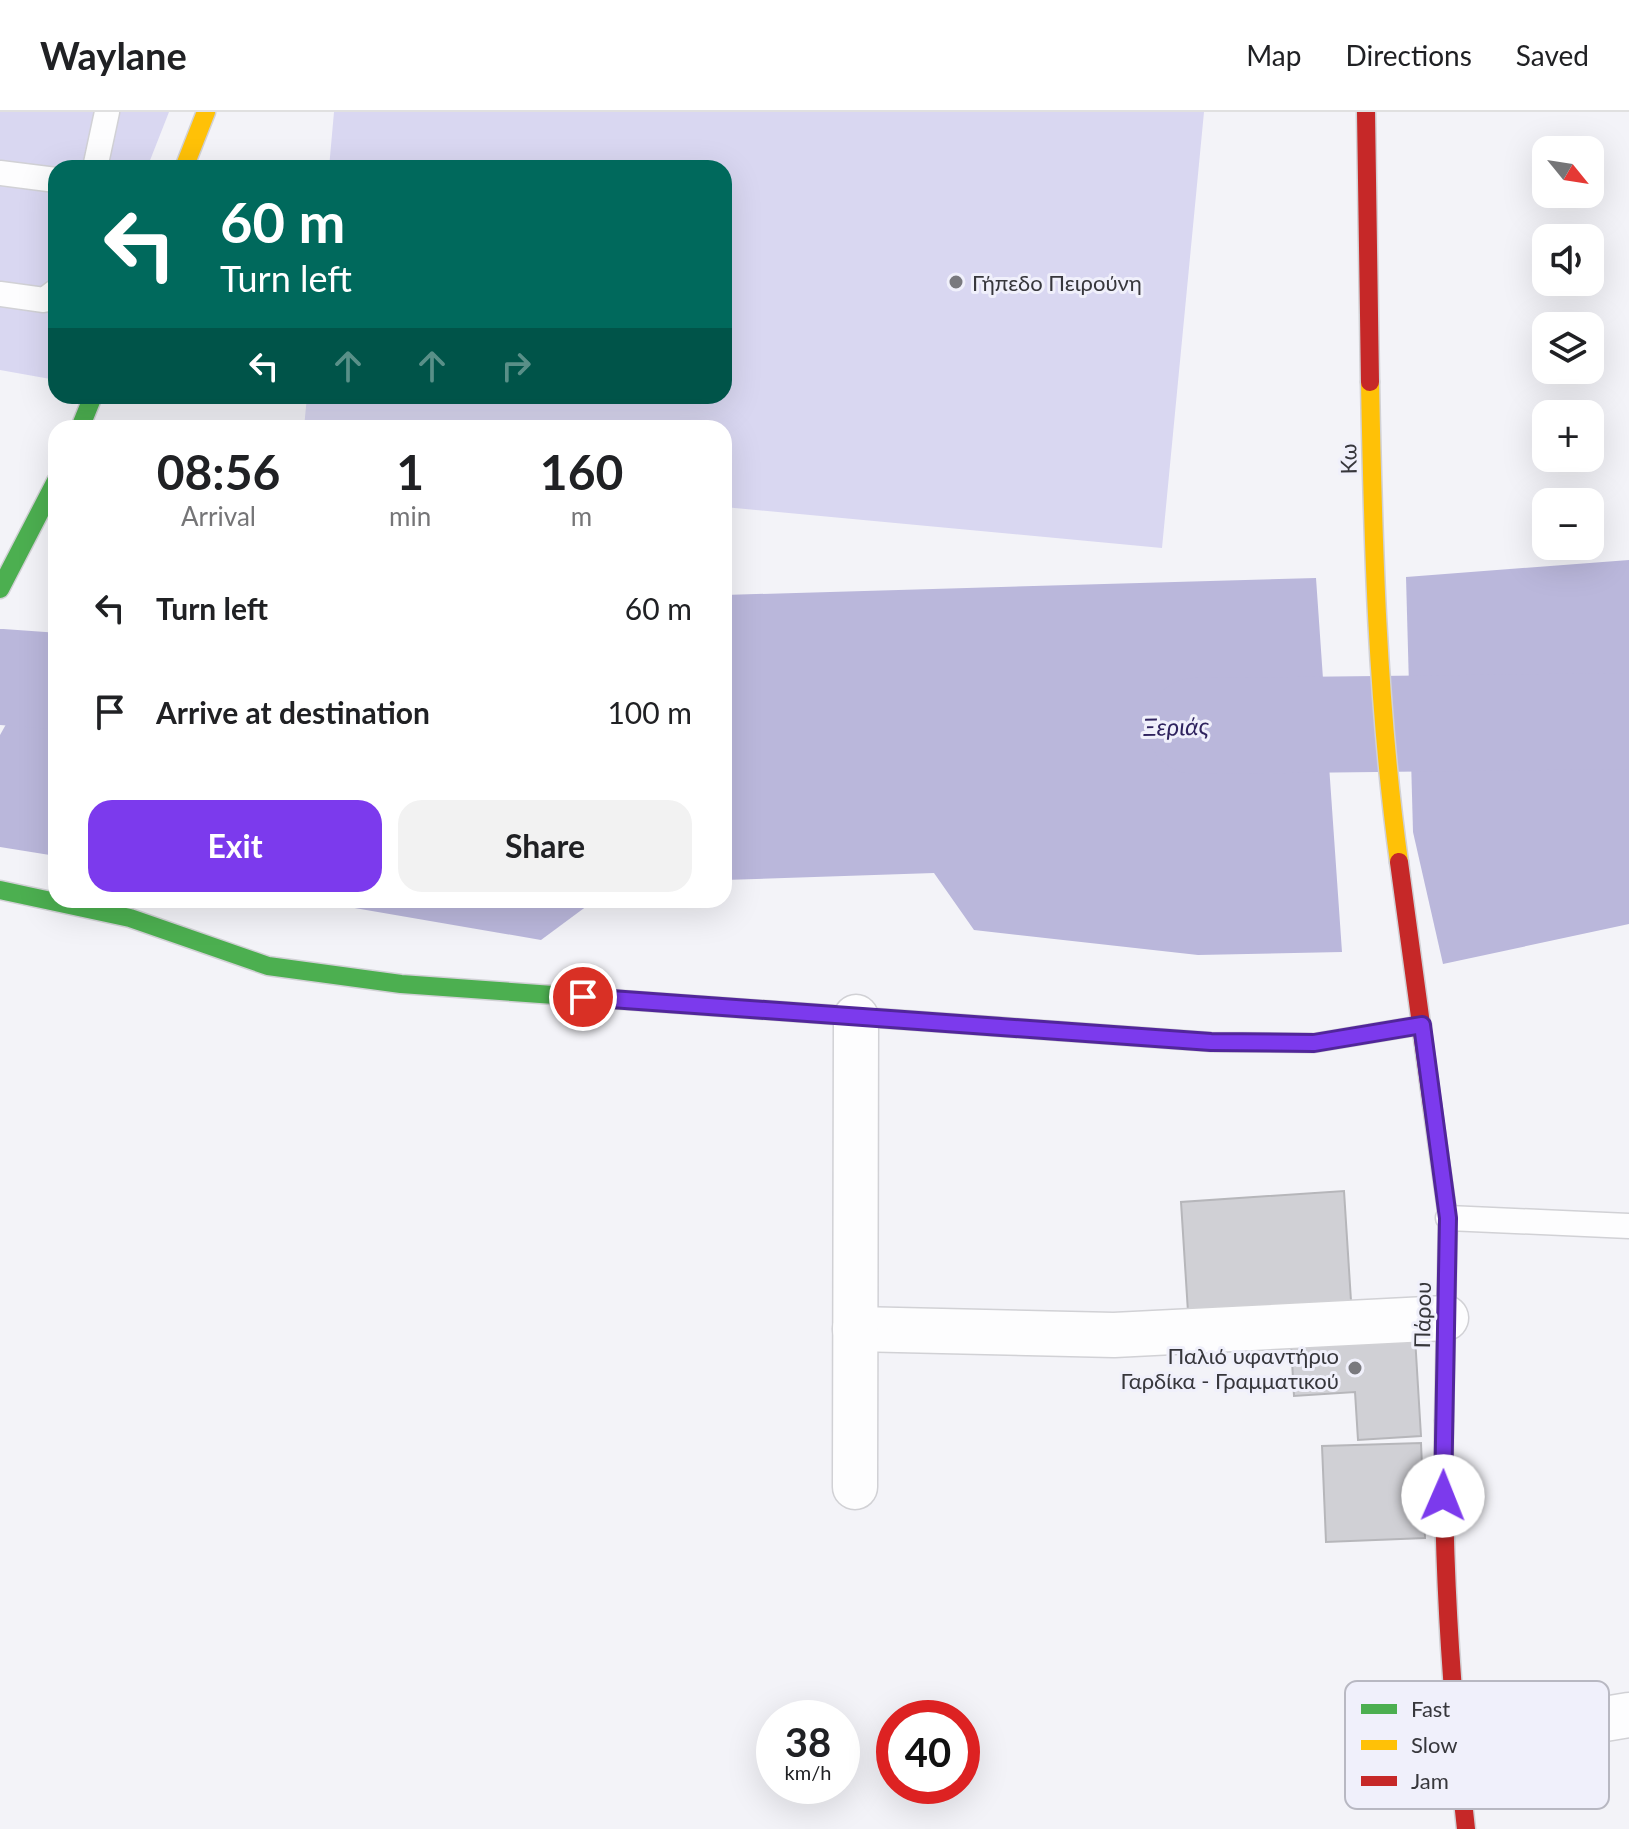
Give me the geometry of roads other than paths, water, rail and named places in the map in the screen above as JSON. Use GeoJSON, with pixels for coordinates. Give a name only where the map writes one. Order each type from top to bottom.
{"type":"FeatureCollection","features":[{"type":"Feature","properties":{"kind":"street"},"geometry":{"type":"LineString","coordinates":[[187,160],[206,112]]}},
{"type":"Feature","properties":{"kind":"street","name":"Κω"},"geometry":{"type":"LineString","coordinates":[[1366,112],[1373,542],[1391,804]]}},
{"type":"Feature","properties":{"kind":"street"},"geometry":{"type":"LineString","coordinates":[[0,589],[48,496]]}},
{"type":"Feature","properties":{"kind":"street","name":"Πάρου"},"geometry":{"type":"LineString","coordinates":[[1391,804],[1448,1218],[1443,1496],[1453,1681]]}},
{"type":"Feature","properties":{"kind":"street"},"geometry":{"type":"LineString","coordinates":[[0,890],[48,900]]}},
{"type":"Feature","properties":{"kind":"street"},"geometry":{"type":"LineString","coordinates":[[84,908],[130,918],[268,966],[401,984],[1211,1042],[1314,1043],[1422,1025]]}},
{"type":"Feature","properties":{"kind":"street"},"geometry":{"type":"LineString","coordinates":[[855,1487],[856,1017]]}},
{"type":"Feature","properties":{"kind":"street"},"geometry":{"type":"LineString","coordinates":[[855,1329],[1114,1335],[1446,1318]]}},
{"type":"Feature","properties":{"kind":"street"},"geometry":{"type":"LineString","coordinates":[[1609,1718],[1629,1715]]}},
{"type":"Feature","properties":{"kind":"street","name":"Πάρου"},"geometry":{"type":"LineString","coordinates":[[1464,1809],[1466,1829]]}},
{"type":"Feature","properties":{"kind":"lane"},"geometry":{"type":"LineString","coordinates":[[97,160],[107,112]]}},
{"type":"Feature","properties":{"kind":"lane"},"geometry":{"type":"LineString","coordinates":[[0,173],[48,179]]}},
{"type":"Feature","properties":{"kind":"lane"},"geometry":{"type":"LineString","coordinates":[[0,294],[44,300],[48,297]]}},
{"type":"Feature","properties":{"kind":"lane"},"geometry":{"type":"LineString","coordinates":[[1448,1218],[1629,1226]]}},
{"type":"Feature","properties":{"kind":"water"},"geometry":{"type":"Polygon","coordinates":[[[1629,560],[1629,924],[1443,964],[1413,832],[1406,577],[1629,560]]]}},
{"type":"Feature","properties":{"kind":"water"},"geometry":{"type":"Polygon","coordinates":[[[1316,578],[1342,952],[1198,955],[974,930],[934,873],[732,880],[732,595],[1316,578]]]}},
{"type":"Feature","properties":{"kind":"water"},"geometry":{"type":"Polygon","coordinates":[[[48,649],[48,855],[0,847],[0,735],[48,649]]]}},
{"type":"Feature","properties":{"kind":"water"},"geometry":{"type":"Polygon","coordinates":[[[355,908],[584,908],[541,940],[355,908]]]}},
{"type":"Feature","properties":{"kind":"waterway","name":"Ξεριάς"},"geometry":{"type":"LineString","coordinates":[[0,677],[48,680]]}},
{"type":"Feature","properties":{"kind":"waterway","name":"Ξεριάς"},"geometry":{"type":"LineString","coordinates":[[1195,726],[1629,721]]}},
{"type":"Feature","properties":{"kind":"place","name":"Γήπεδο Πειρούνη"},"geometry":{"type":"Point","coordinates":[956,282]}},
{"type":"Feature","properties":{"kind":"place","name":"Παλιό υφαντήριο Γαρδίκα - Γραμματικού"},"geometry":{"type":"Point","coordinates":[1355,1368]}}]}
